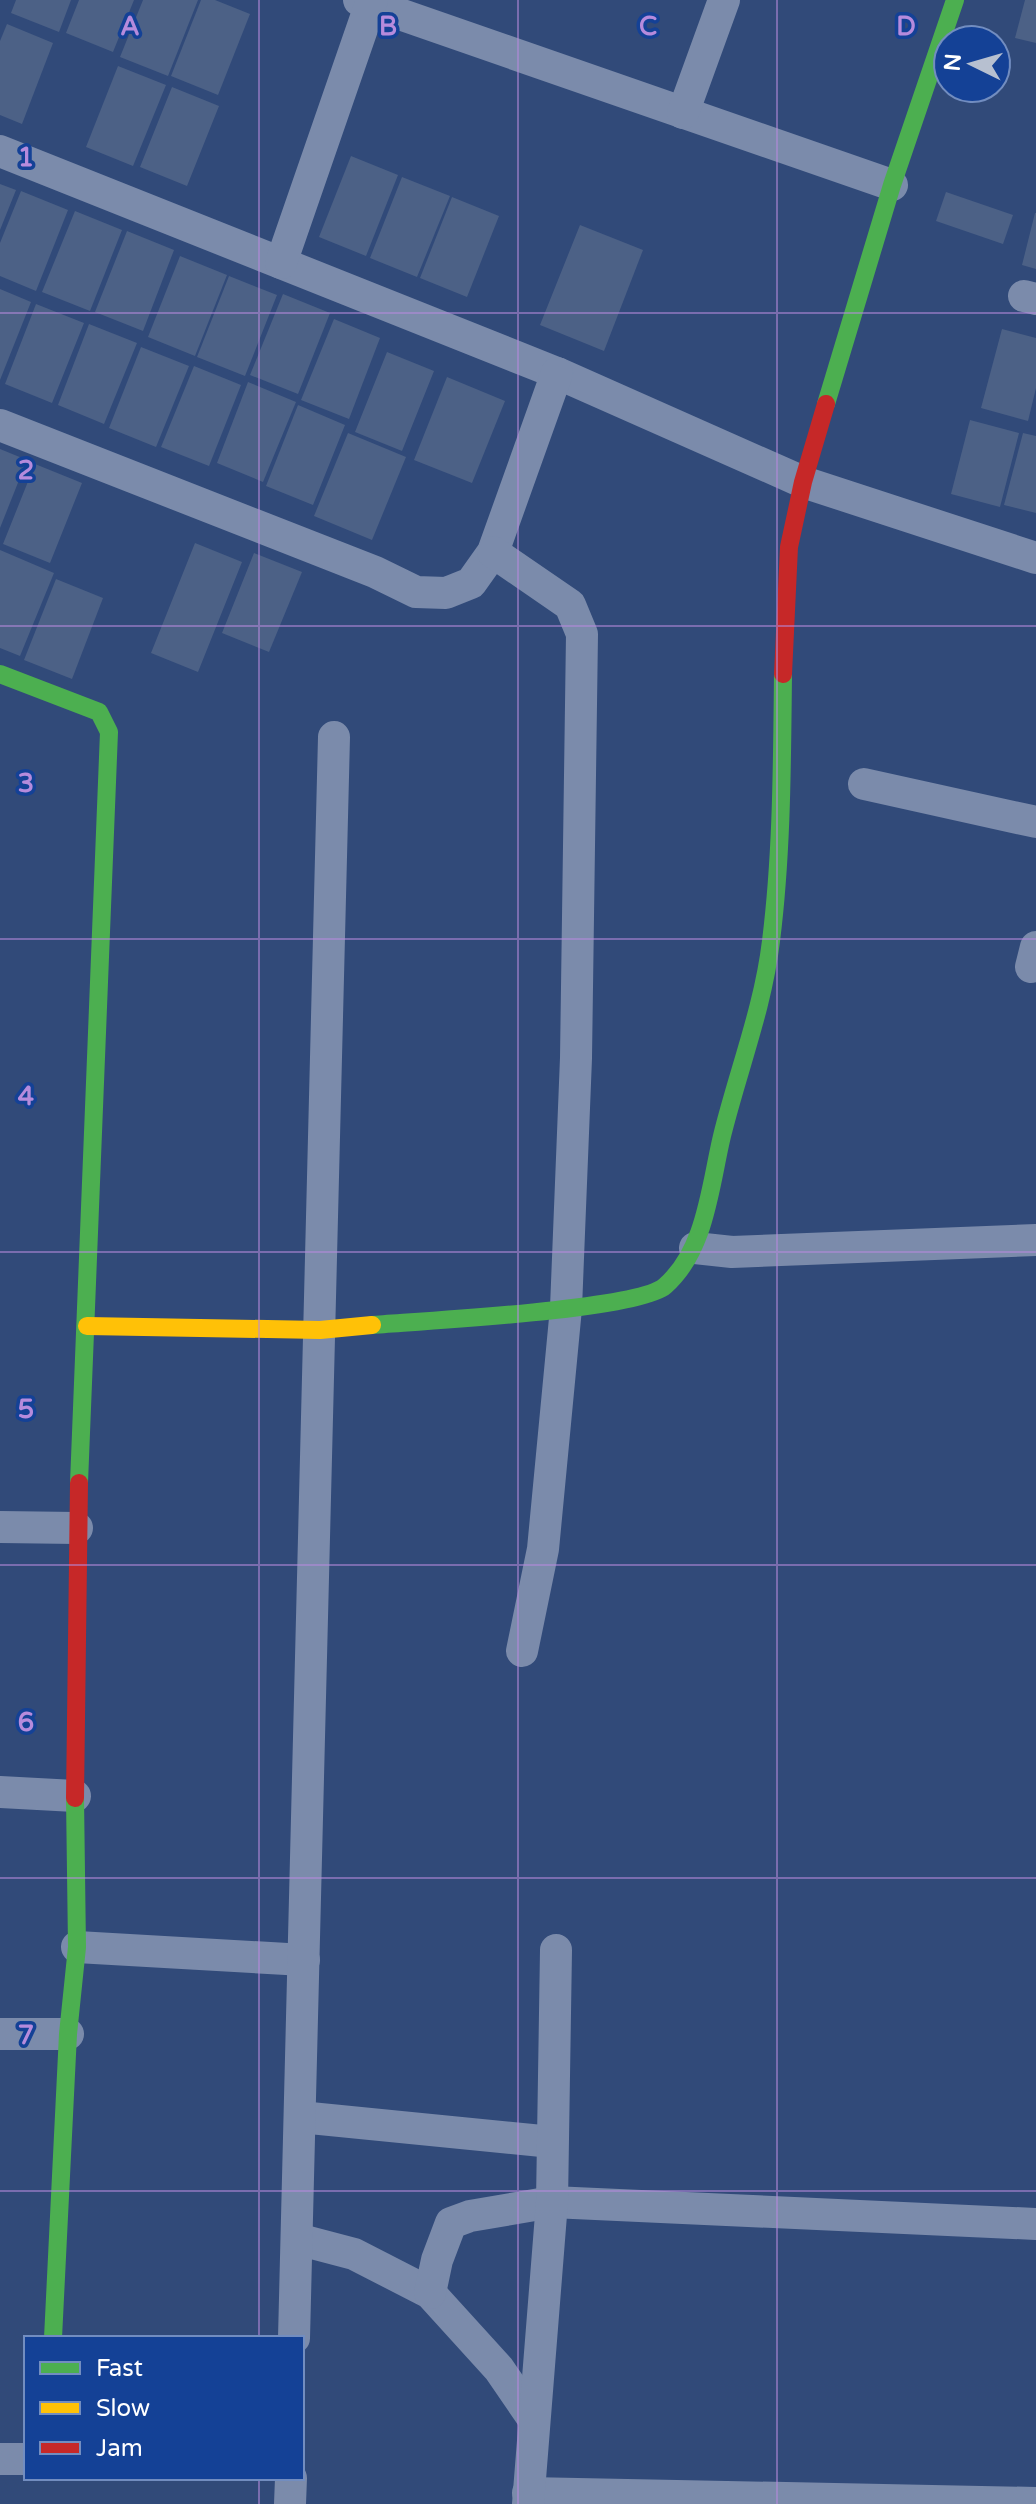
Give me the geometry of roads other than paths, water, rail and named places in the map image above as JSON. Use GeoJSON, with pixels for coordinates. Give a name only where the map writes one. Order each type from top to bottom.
{"type":"FeatureCollection","features":[{"type":"Feature","properties":{"kind":"street"},"geometry":{"type":"LineString","coordinates":[[683,113],[724,0]]}},
{"type":"Feature","properties":{"kind":"street"},"geometry":{"type":"LineString","coordinates":[[87,1326],[320,1330],[618,1303],[664,1288],[695,1248],[723,1131],[747,1051],[771,943],[781,797],[789,547],[803,482],[892,185],[955,0]]}},
{"type":"Feature","properties":{"kind":"street"},"geometry":{"type":"LineString","coordinates":[[281,263],[367,1],[892,185]]}},
{"type":"Feature","properties":{"kind":"street"},"geometry":{"type":"LineString","coordinates":[[0,151],[557,373],[803,482],[1036,558]]}},
{"type":"Feature","properties":{"kind":"street"},"geometry":{"type":"LineString","coordinates":[[0,425],[375,572],[416,592],[446,593],[471,583],[493,552],[557,373]]}},
{"type":"Feature","properties":{"kind":"street"},"geometry":{"type":"LineString","coordinates":[[493,552],[570,605],[582,634],[576,1058],[566,1308],[543,1549],[522,1651]]}},
{"type":"Feature","properties":{"kind":"street"},"geometry":{"type":"LineString","coordinates":[[0,674],[99,712],[109,732],[77,1528],[77,1947],[68,2034],[53,2336]]}},
{"type":"Feature","properties":{"kind":"street"},"geometry":{"type":"LineString","coordinates":[[294,2336],[334,737]]}},
{"type":"Feature","properties":{"kind":"street"},"geometry":{"type":"LineString","coordinates":[[864,784],[1036,822]]}},
{"type":"Feature","properties":{"kind":"street"},"geometry":{"type":"LineString","coordinates":[[695,1248],[732,1252],[1036,1240]]}},
{"type":"Feature","properties":{"kind":"street"},"geometry":{"type":"LineString","coordinates":[[0,1527],[77,1528]]}},
{"type":"Feature","properties":{"kind":"street"},"geometry":{"type":"LineString","coordinates":[[0,1792],[75,1796]]}},
{"type":"Feature","properties":{"kind":"street"},"geometry":{"type":"LineString","coordinates":[[77,1947],[304,1960]]}},
{"type":"Feature","properties":{"kind":"street"},"geometry":{"type":"LineString","coordinates":[[556,1950],[552,2202],[528,2498],[1036,2503]]}},
{"type":"Feature","properties":{"kind":"street"},"geometry":{"type":"LineString","coordinates":[[0,2034],[68,2034]]}},
{"type":"Feature","properties":{"kind":"street"},"geometry":{"type":"LineString","coordinates":[[300,2117],[552,2142]]}},
{"type":"Feature","properties":{"kind":"street"},"geometry":{"type":"LineString","coordinates":[[430,2293],[437,2260],[451,2223],[470,2216],[552,2202],[1036,2224]]}},
{"type":"Feature","properties":{"kind":"street"},"geometry":{"type":"LineString","coordinates":[[297,2239],[354,2254],[430,2293],[499,2369],[534,2420]]}},
{"type":"Feature","properties":{"kind":"street"},"geometry":{"type":"LineString","coordinates":[[0,2459],[24,2459]]}},
{"type":"Feature","properties":{"kind":"street"},"geometry":{"type":"LineString","coordinates":[[290,2504],[291,2480]]}}]}
